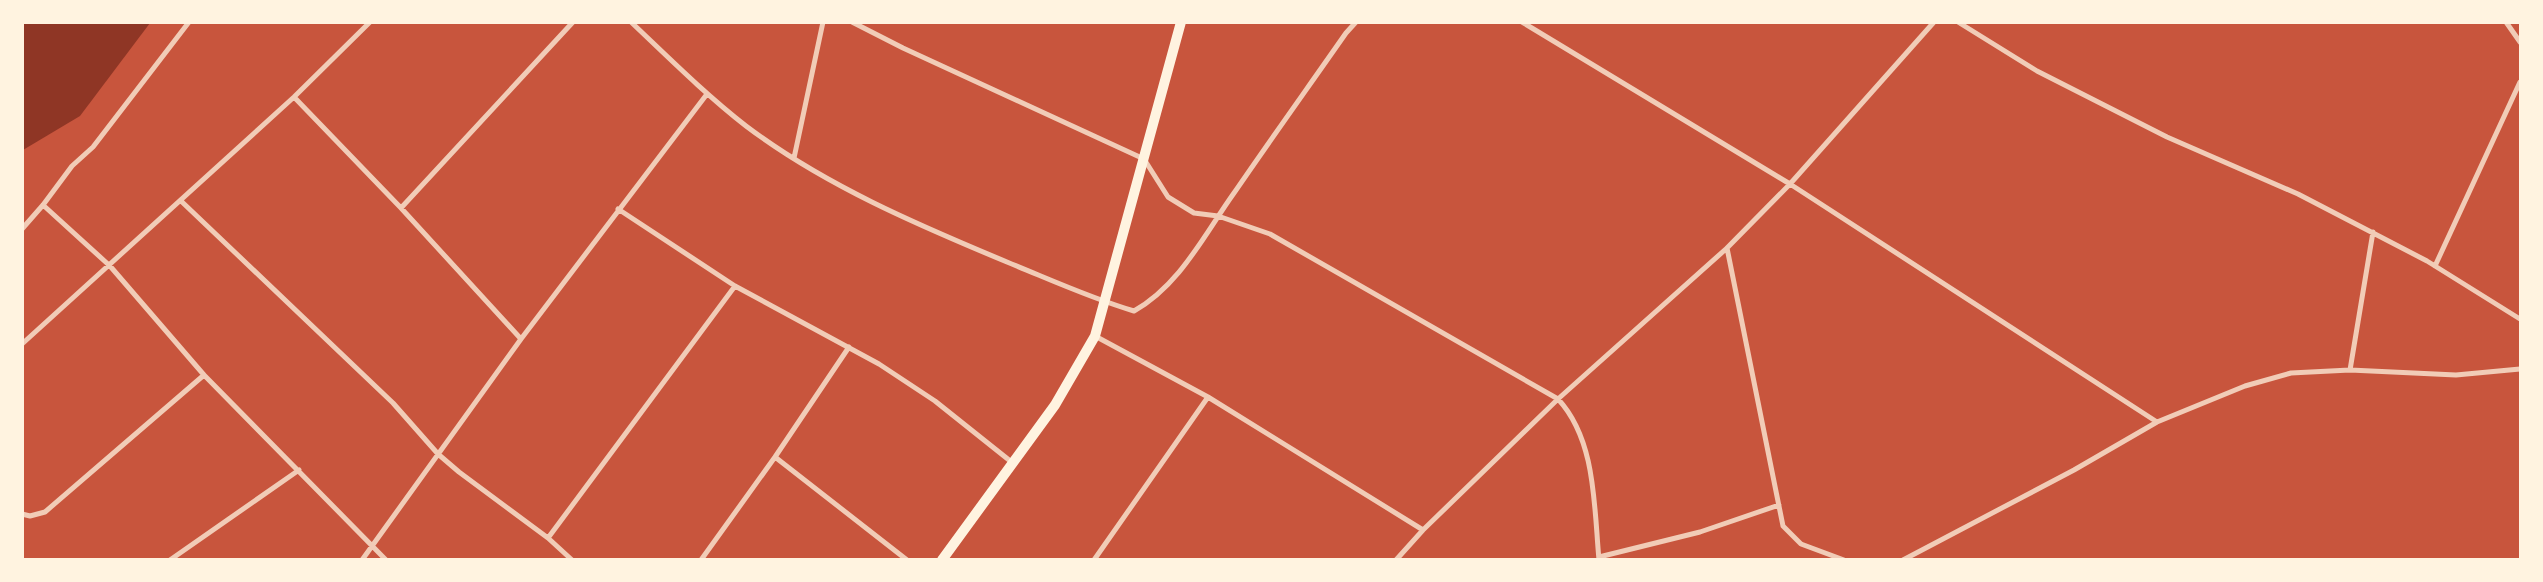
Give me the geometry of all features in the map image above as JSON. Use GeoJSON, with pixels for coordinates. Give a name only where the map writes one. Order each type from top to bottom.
{"type":"FeatureCollection","features":[{"type":"Feature","properties":{"kind":"main road"},"geometry":{"type":"LineString","coordinates":[[942,560],[1014,464],[1055,405],[1095,336],[1182,22]]}},
{"type":"Feature","properties":{"kind":"street"},"geometry":{"type":"LineString","coordinates":[[22,229],[43,205],[72,166],[93,147],[190,22]]}},
{"type":"Feature","properties":{"kind":"street"},"geometry":{"type":"LineString","coordinates":[[22,344],[294,97],[370,22]]}},
{"type":"Feature","properties":{"kind":"street"},"geometry":{"type":"LineString","coordinates":[[402,208],[573,22]]}},
{"type":"Feature","properties":{"kind":"street"},"geometry":{"type":"LineString","coordinates":[[631,22],[707,94],[748,127],[794,158],[933,232],[1103,302],[1134,311],[1150,302],[1189,260],[1352,22]]}},
{"type":"Feature","properties":{"kind":"street"},"geometry":{"type":"LineString","coordinates":[[794,158],[823,22]]}},
{"type":"Feature","properties":{"kind":"street"},"geometry":{"type":"LineString","coordinates":[[852,22],[903,48],[1144,159],[1168,197],[1194,213],[1218,216],[1270,234],[1558,399],[1572,414],[1583,441],[1590,470],[1599,558],[1700,532],[1779,505]]}},
{"type":"Feature","properties":{"kind":"street"},"geometry":{"type":"LineString","coordinates":[[1346,33],[1356,22]]}},
{"type":"Feature","properties":{"kind":"street"},"geometry":{"type":"LineString","coordinates":[[1522,22],[1790,184],[2157,422]]}},
{"type":"Feature","properties":{"kind":"street"},"geometry":{"type":"LineString","coordinates":[[1396,560],[1423,530],[1558,399],[1727,248],[1790,184],[1934,22]]}},
{"type":"Feature","properties":{"kind":"street"},"geometry":{"type":"LineString","coordinates":[[1958,22],[2046,76],[2167,137],[2298,194],[2372,232],[2435,266],[2520,319]]}},
{"type":"Feature","properties":{"kind":"street"},"geometry":{"type":"LineString","coordinates":[[2506,22],[2520,42]]}},
{"type":"Feature","properties":{"kind":"street"},"geometry":{"type":"LineString","coordinates":[[2435,266],[2520,82]]}},
{"type":"Feature","properties":{"kind":"street"},"geometry":{"type":"LineString","coordinates":[[362,560],[521,339],[707,94]]}},
{"type":"Feature","properties":{"kind":"street"},"geometry":{"type":"LineString","coordinates":[[294,97],[402,208],[521,339]]}},
{"type":"Feature","properties":{"kind":"street"},"geometry":{"type":"LineString","coordinates":[[181,201],[393,403],[438,454],[459,472],[548,538],[572,560]]}},
{"type":"Feature","properties":{"kind":"street"},"geometry":{"type":"LineString","coordinates":[[43,205],[110,266],[204,375],[386,560]]}},
{"type":"Feature","properties":{"kind":"street"},"geometry":{"type":"LineString","coordinates":[[618,209],[735,286],[850,347],[935,401],[1014,464]]}},
{"type":"Feature","properties":{"kind":"street"},"geometry":{"type":"LineString","coordinates":[[2350,370],[2372,232]]}},
{"type":"Feature","properties":{"kind":"street"},"geometry":{"type":"LineString","coordinates":[[1727,248],[1783,526],[1801,544],[1844,560]]}},
{"type":"Feature","properties":{"kind":"street"},"geometry":{"type":"LineString","coordinates":[[548,538],[735,286]]}},
{"type":"Feature","properties":{"kind":"street"},"geometry":{"type":"LineString","coordinates":[[1095,336],[1208,397],[1423,530]]}},
{"type":"Feature","properties":{"kind":"street"},"geometry":{"type":"LineString","coordinates":[[700,560],[775,457],[850,347]]}},
{"type":"Feature","properties":{"kind":"street"},"geometry":{"type":"LineString","coordinates":[[1903,560],[2074,470],[2157,422],[2245,386],[2291,373],[2350,370],[2456,375],[2520,369]]}},
{"type":"Feature","properties":{"kind":"street"},"geometry":{"type":"LineString","coordinates":[[22,514],[30,516],[44,512],[204,375]]}},
{"type":"Feature","properties":{"kind":"street"},"geometry":{"type":"LineString","coordinates":[[1094,560],[1208,397]]}},
{"type":"Feature","properties":{"kind":"street"},"geometry":{"type":"LineString","coordinates":[[775,457],[907,560]]}},
{"type":"Feature","properties":{"kind":"street"},"geometry":{"type":"LineString","coordinates":[[170,560],[299,470]]}},
{"type":"Feature","properties":{"kind":"shaded area"},"geometry":{"type":"Polygon","coordinates":[[[22,23],[150,23],[80,116],[23,150],[22,23]]]}}]}
